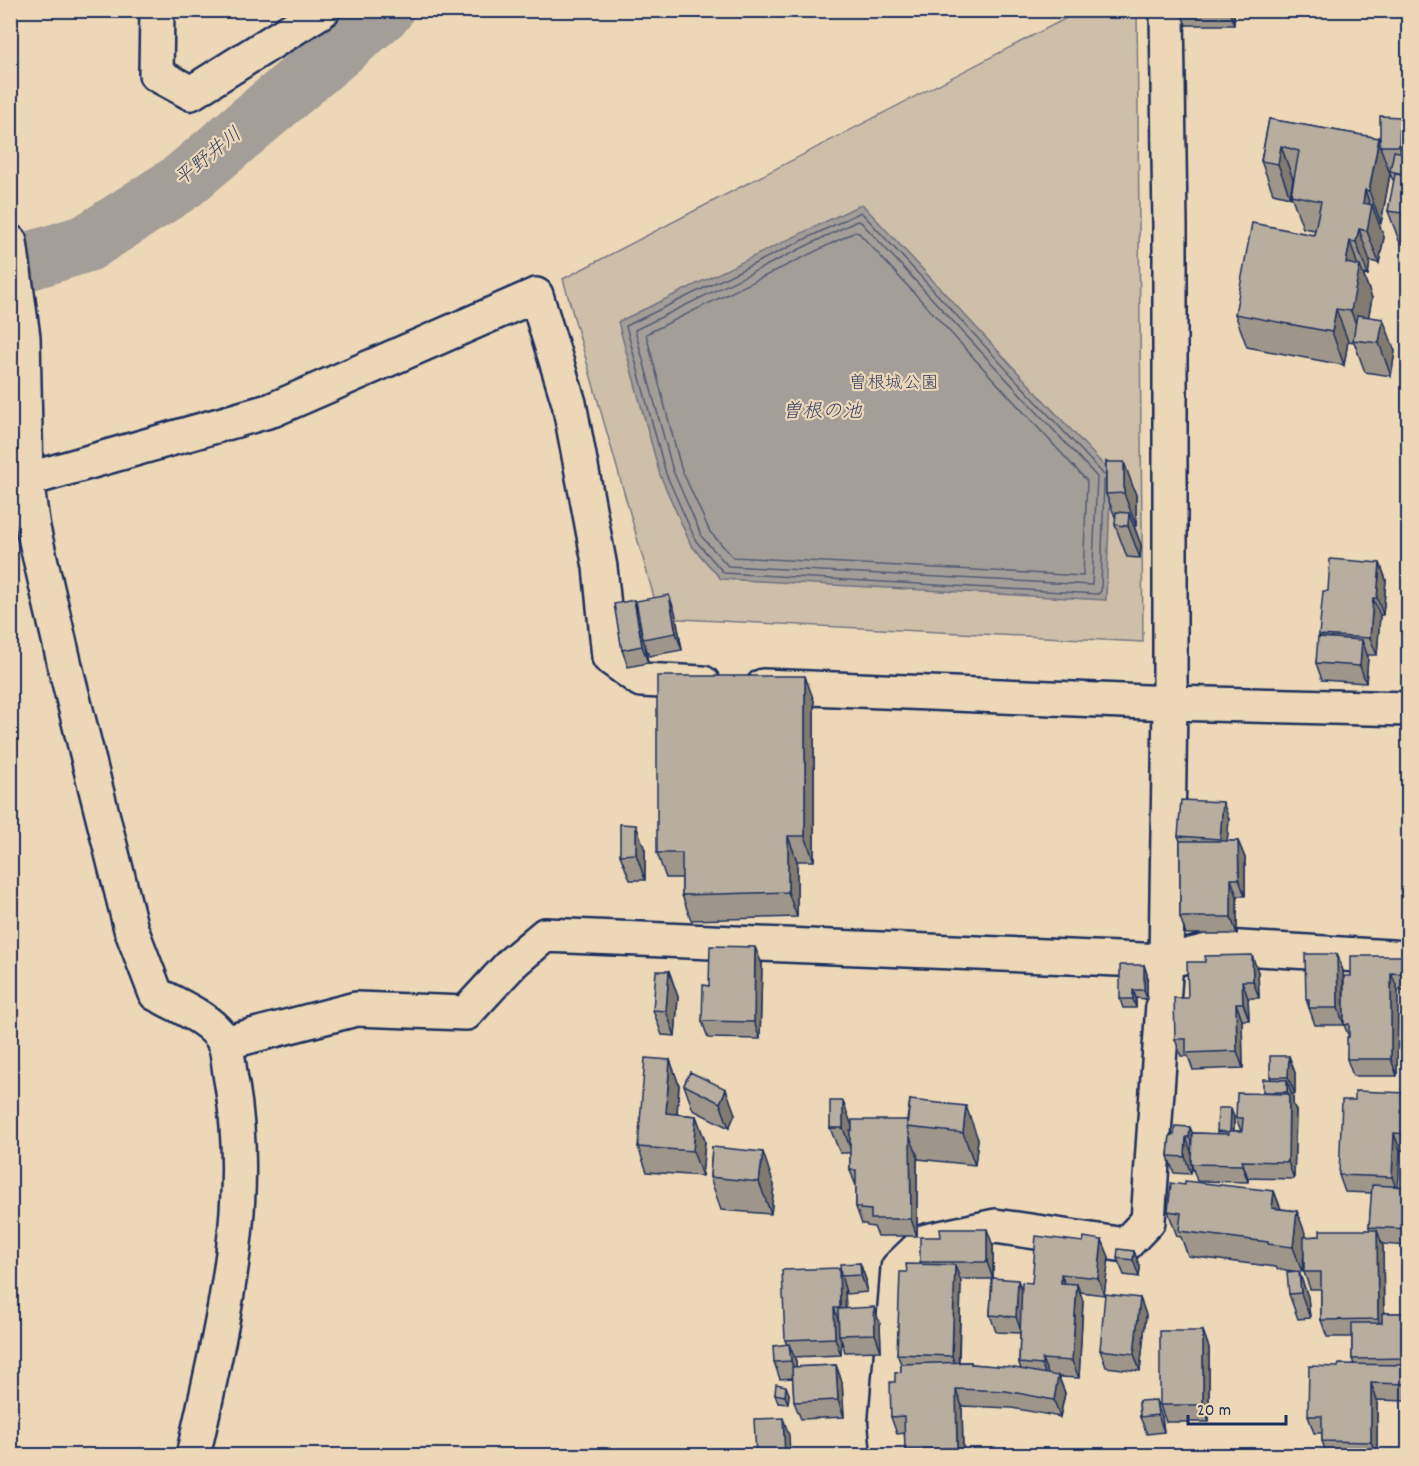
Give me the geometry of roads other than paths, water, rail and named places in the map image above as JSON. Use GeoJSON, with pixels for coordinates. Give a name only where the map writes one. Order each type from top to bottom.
{"type":"FeatureCollection","features":[{"type":"Feature","properties":{"kind":"street"},"geometry":{"type":"LineString","coordinates":[[157,10],[156,74],[191,93],[323,10]]}},
{"type":"Feature","properties":{"kind":"street"},"geometry":{"type":"LineString","coordinates":[[889,1455],[886,1422],[898,1268],[926,1241],[995,1226],[1125,1245],[1148,1221],[1166,961],[1170,703],[1170,226],[1167,10]]}},
{"type":"Feature","properties":{"kind":"street"},"geometry":{"type":"LineString","coordinates":[[10,242],[19,357],[18,481],[33,528],[131,929],[156,994],[203,1018],[224,1043],[237,1114],[238,1214],[224,1318],[193,1455]]}},
{"type":"Feature","properties":{"kind":"street"},"geometry":{"type":"LineString","coordinates":[[18,481],[272,410],[536,295],[569,404],[600,567],[609,657],[641,680],[1170,703],[1408,709]]}},
{"type":"Feature","properties":{"kind":"street"},"geometry":{"type":"LineString","coordinates":[[224,1043],[356,1009],[466,1013],[513,962],[545,935],[1166,961],[1224,947],[1408,958]]}},
{"type":"Feature","properties":{"kind":"water","name":"曽根の池"},"geometry":{"type":"Polygon","coordinates":[[[862,204],[1111,473],[1106,600],[721,579],[691,545],[660,475],[618,322],[862,204]]]}},
{"type":"Feature","properties":{"kind":"waterway","name":"平野井川"},"geometry":{"type":"LineString","coordinates":[[10,267],[87,243],[182,182],[385,10]]}},
{"type":"Feature","properties":{"kind":"park label","name":"曽根城公園"},"geometry":{"type":"Point","coordinates":[894,384]}}]}
